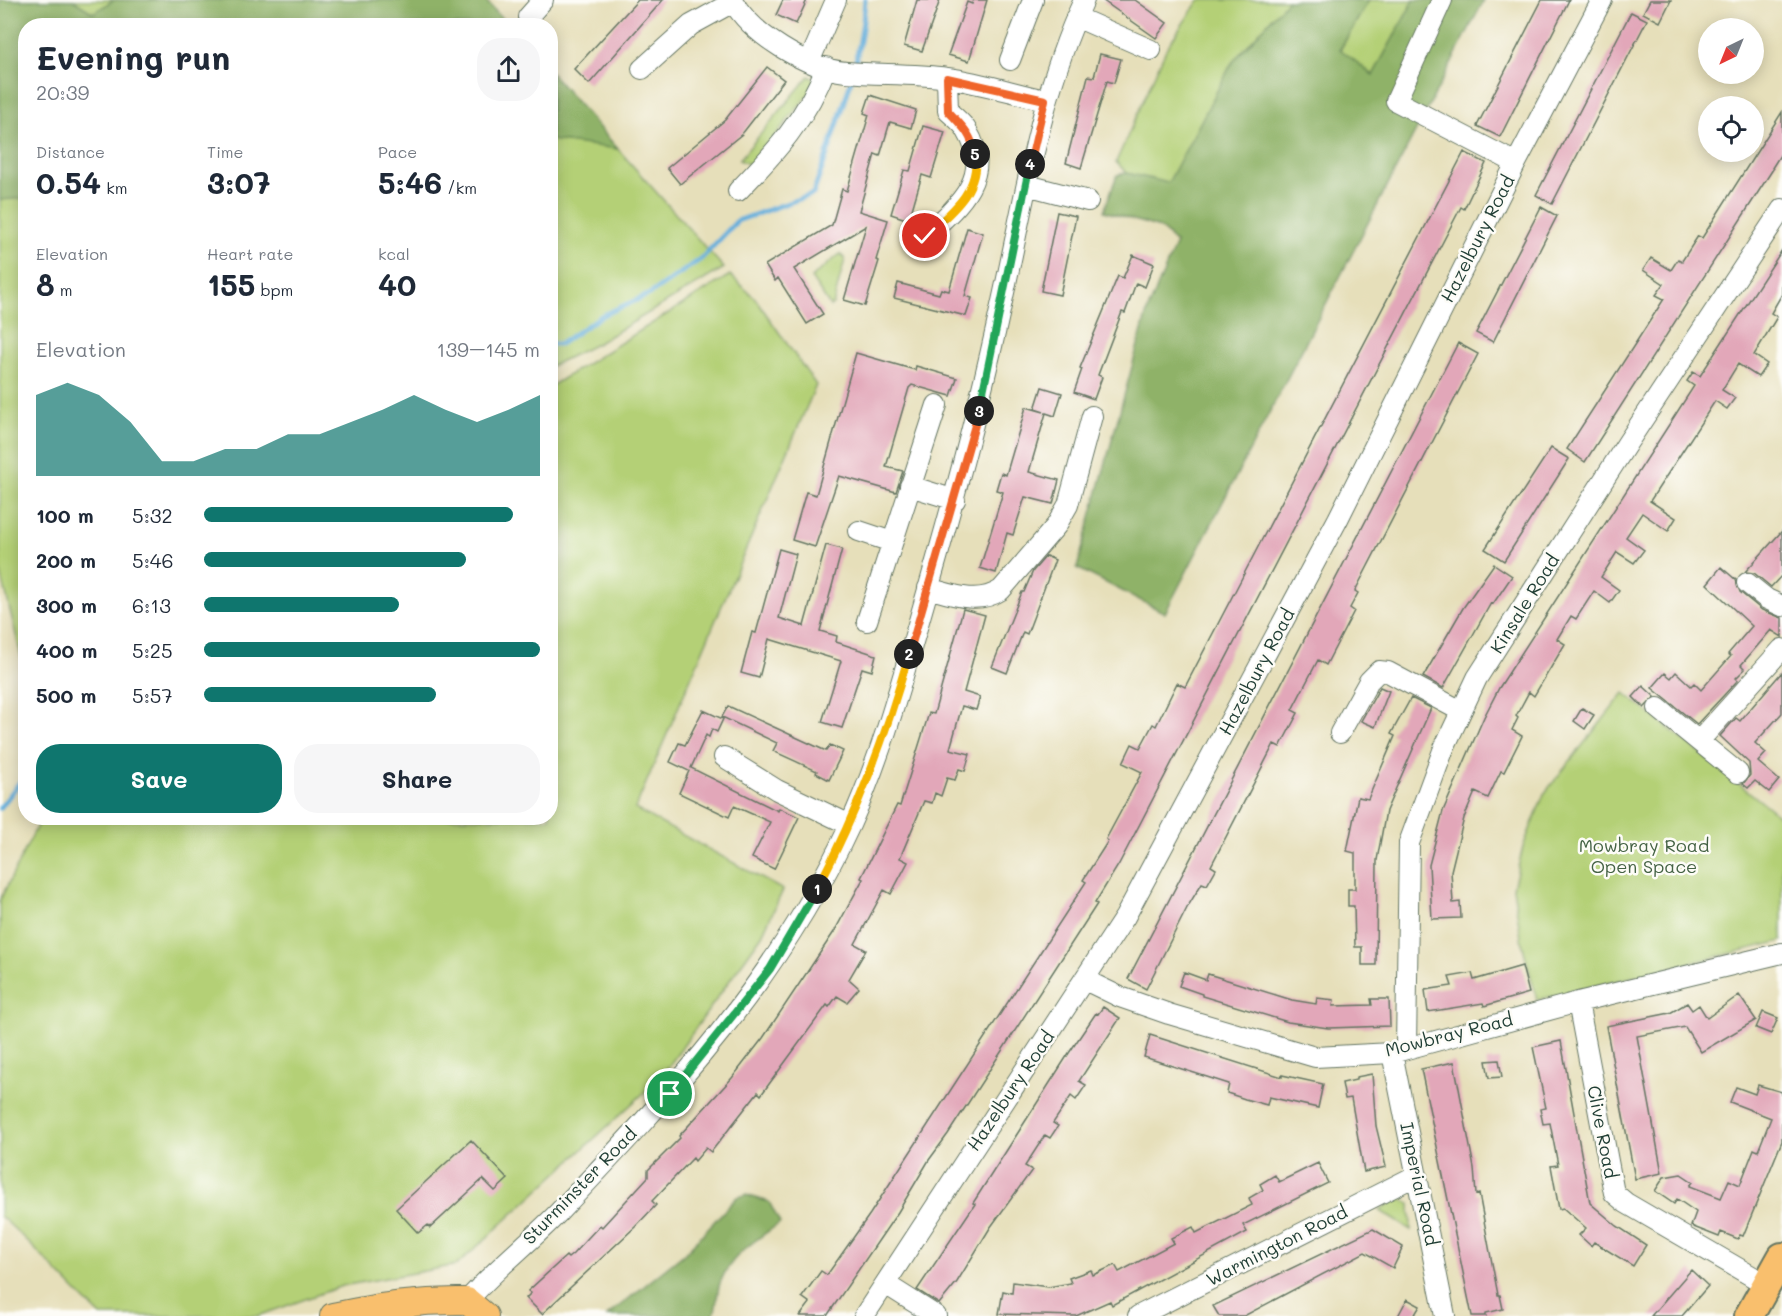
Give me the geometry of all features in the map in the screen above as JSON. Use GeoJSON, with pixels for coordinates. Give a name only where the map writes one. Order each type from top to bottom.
{"type":"FeatureCollection","features":[{"type":"Feature","properties":{"kind":"highway"},"geometry":{"type":"LineString","coordinates":[[1749,1316],[1782,1257]]}},
{"type":"Feature","properties":{"kind":"main road"},"geometry":{"type":"LineString","coordinates":[[333,1316],[395,1303],[476,1308]]}},
{"type":"Feature","properties":{"kind":"street"},"geometry":{"type":"LineString","coordinates":[[528,17],[543,0]]}},
{"type":"Feature","properties":{"kind":"street"},"geometry":{"type":"LineString","coordinates":[[738,191],[777,151],[808,109],[826,66],[836,0]]}},
{"type":"Feature","properties":{"kind":"street"},"geometry":{"type":"LineString","coordinates":[[1010,60],[1033,0]]}},
{"type":"Feature","properties":{"kind":"street"},"geometry":{"type":"LineString","coordinates":[[1442,0],[1396,101],[1516,164]]}},
{"type":"Feature","properties":{"kind":"street","name":"Hazelbury Road"},"geometry":{"type":"LineString","coordinates":[[864,1316],[1125,917],[1177,824],[1338,519],[1516,164],[1602,0]]}},
{"type":"Feature","properties":{"kind":"street"},"geometry":{"type":"LineString","coordinates":[[642,69],[691,25],[733,1],[747,20],[765,37],[826,66],[947,78],[1045,100]]}},
{"type":"Feature","properties":{"kind":"street"},"geometry":{"type":"LineString","coordinates":[[1080,9],[1151,50]]}},
{"type":"Feature","properties":{"kind":"street","name":"Sturminster Road"},"geometry":{"type":"LineString","coordinates":[[476,1308],[483,1283],[554,1217],[670,1094],[770,969],[807,907],[850,825],[896,699],[955,500],[979,409],[1045,100],[1080,9]]}},
{"type":"Feature","properties":{"kind":"street"},"geometry":{"type":"LineString","coordinates":[[925,236],[959,206],[968,194],[976,162],[974,143],[966,128],[948,111],[947,78]]}},
{"type":"Feature","properties":{"kind":"street"},"geometry":{"type":"LineString","coordinates":[[1027,186],[1088,201]]}},
{"type":"Feature","properties":{"kind":"street","name":"Kinsale Road"},"geometry":{"type":"LineString","coordinates":[[1399,1051],[1409,843],[1422,804],[1461,711],[1478,678],[1628,442],[1782,209]]}},
{"type":"Feature","properties":{"kind":"street"},"geometry":{"type":"LineString","coordinates":[[867,621],[937,405]]}},
{"type":"Feature","properties":{"kind":"street"},"geometry":{"type":"LineString","coordinates":[[928,588],[967,598],[989,597],[1001,590],[1056,526],[1068,505],[1092,416]]}},
{"type":"Feature","properties":{"kind":"street"},"geometry":{"type":"LineString","coordinates":[[910,486],[955,500]]}},
{"type":"Feature","properties":{"kind":"street"},"geometry":{"type":"LineString","coordinates":[[859,531],[892,542]]}},
{"type":"Feature","properties":{"kind":"street"},"geometry":{"type":"LineString","coordinates":[[1747,584],[1767,600],[1782,606]]}},
{"type":"Feature","properties":{"kind":"street"},"geometry":{"type":"LineString","coordinates":[[1699,741],[1782,649]]}},
{"type":"Feature","properties":{"kind":"street"},"geometry":{"type":"LineString","coordinates":[[1340,733],[1369,681],[1379,671],[1388,672],[1461,711]]}},
{"type":"Feature","properties":{"kind":"street"},"geometry":{"type":"LineString","coordinates":[[1658,708],[1738,773]]}},
{"type":"Feature","properties":{"kind":"street"},"geometry":{"type":"LineString","coordinates":[[724,757],[777,790],[850,825]]}},
{"type":"Feature","properties":{"kind":"street","name":"Mowbray Road"},"geometry":{"type":"LineString","coordinates":[[1085,980],[1120,997],[1315,1057],[1399,1051],[1578,1002],[1782,953]]}},
{"type":"Feature","properties":{"kind":"street","name":"Clive Road"},"geometry":{"type":"LineString","coordinates":[[1578,1002],[1614,1193],[1626,1203],[1767,1285]]}},
{"type":"Feature","properties":{"kind":"street","name":"Imperial Road"},"geometry":{"type":"LineString","coordinates":[[1399,1051],[1417,1175],[1445,1316]]}},
{"type":"Feature","properties":{"kind":"street","name":"Warmington Road"},"geometry":{"type":"LineString","coordinates":[[1138,1316],[1417,1175]]}},
{"type":"Feature","properties":{"kind":"street"},"geometry":{"type":"LineString","coordinates":[[887,1284],[936,1316]]}},
{"type":"Feature","properties":{"kind":"green space"},"geometry":{"type":"Polygon","coordinates":[[[0,0],[485,0],[502,18],[18,18],[18,643],[0,569],[0,0]]]}},
{"type":"Feature","properties":{"kind":"green space"},"geometry":{"type":"Polygon","coordinates":[[[0,0],[73,0],[93,13],[114,0],[485,0],[502,18],[18,18],[18,199],[0,200],[0,0]]]}},
{"type":"Feature","properties":{"kind":"green space"},"geometry":{"type":"Polygon","coordinates":[[[1199,0],[1288,0],[1232,63],[1168,183],[1127,173],[1116,162],[1167,47],[1199,0]]]}},
{"type":"Feature","properties":{"kind":"green space"},"geometry":{"type":"Polygon","coordinates":[[[1288,0],[1369,0],[1340,49],[1373,75],[1414,0],[1484,0],[1165,613],[1077,568],[1147,312],[1176,243],[1160,228],[1104,211],[1117,175],[1127,173],[1168,183],[1232,63],[1288,0]]]}},
{"type":"Feature","properties":{"kind":"green space"},"geometry":{"type":"Polygon","coordinates":[[[1369,0],[1414,0],[1373,75],[1340,50],[1369,0]]]}},
{"type":"Feature","properties":{"kind":"green space"},"geometry":{"type":"Polygon","coordinates":[[[809,76],[816,80],[813,89],[751,165],[739,160],[809,76]]]}},
{"type":"Feature","properties":{"kind":"green space"},"geometry":{"type":"Polygon","coordinates":[[[558,81],[618,149],[558,141],[558,81]]]}},
{"type":"Feature","properties":{"kind":"green space"},"geometry":{"type":"Polygon","coordinates":[[[558,82],[724,268],[598,343],[558,363],[558,82]]]}},
{"type":"Feature","properties":{"kind":"green space"},"geometry":{"type":"Polygon","coordinates":[[[840,254],[845,259],[833,305],[830,306],[811,278],[840,254]]]}},
{"type":"Feature","properties":{"kind":"green space"},"geometry":{"type":"Polygon","coordinates":[[[730,275],[755,298],[816,385],[635,809],[783,890],[762,935],[661,1077],[457,1265],[342,1286],[258,1316],[101,1316],[0,1216],[0,900],[38,825],[558,825],[558,382],[730,275]]]}},
{"type":"Feature","properties":{"kind":"green space","name":"Mowbray Road Open Space"},"geometry":{"type":"Polygon","coordinates":[[[1624,693],[1782,818],[1782,941],[1537,1000],[1522,943],[1513,888],[1523,847],[1544,794],[1624,693]]]}},
{"type":"Feature","properties":{"kind":"green space"},"geometry":{"type":"Polygon","coordinates":[[[746,1195],[769,1202],[780,1223],[745,1248],[731,1264],[720,1283],[713,1316],[607,1316],[684,1254],[737,1197],[746,1195]]]}},
{"type":"Feature","properties":{"kind":"green space"},"geometry":{"type":"Polygon","coordinates":[[[1400,1198],[1410,1204],[1411,1230],[1379,1210],[1400,1198]]]}},
{"type":"Feature","properties":{"kind":"building"},"geometry":{"type":"Polygon","coordinates":[[[638,0],[663,0],[589,84],[574,69],[638,0]]]}},
{"type":"Feature","properties":{"kind":"building"},"geometry":{"type":"Polygon","coordinates":[[[783,0],[807,0],[796,24],[776,15],[783,0]]]}},
{"type":"Feature","properties":{"kind":"building"},"geometry":{"type":"Polygon","coordinates":[[[917,0],[940,0],[922,51],[904,46],[917,0]]]}},
{"type":"Feature","properties":{"kind":"building"},"geometry":{"type":"Polygon","coordinates":[[[973,0],[987,0],[969,61],[948,55],[967,2],[972,4],[973,0]]]}},
{"type":"Feature","properties":{"kind":"building"},"geometry":{"type":"Polygon","coordinates":[[[1102,0],[1135,0],[1167,23],[1156,38],[1102,0]]]}},
{"type":"Feature","properties":{"kind":"building"},"geometry":{"type":"Polygon","coordinates":[[[1542,0],[1569,0],[1500,137],[1477,126],[1542,0]]]}},
{"type":"Feature","properties":{"kind":"building"},"geometry":{"type":"Polygon","coordinates":[[[1650,0],[1671,0],[1660,22],[1643,13],[1650,0]]]}},
{"type":"Feature","properties":{"kind":"building"},"geometry":{"type":"Polygon","coordinates":[[[1631,12],[1647,20],[1552,204],[1536,195],[1631,12]]]}},
{"type":"Feature","properties":{"kind":"building"},"geometry":{"type":"Polygon","coordinates":[[[1100,54],[1121,59],[1114,83],[1107,81],[1081,168],[1066,163],[1088,76],[1094,77],[1100,54]]]}},
{"type":"Feature","properties":{"kind":"building"},"geometry":{"type":"Polygon","coordinates":[[[767,67],[784,80],[742,134],[680,184],[667,168],[725,120],[767,67]]]}},
{"type":"Feature","properties":{"kind":"building"},"geometry":{"type":"Polygon","coordinates":[[[870,95],[916,110],[911,128],[890,122],[880,156],[875,154],[859,211],[888,220],[876,260],[879,261],[865,306],[844,300],[866,226],[794,269],[823,314],[807,324],[778,278],[775,281],[765,265],[832,225],[842,189],[847,191],[869,115],[864,113],[870,95]]]}},
{"type":"Feature","properties":{"kind":"building"},"geometry":{"type":"Polygon","coordinates":[[[1782,112],[1782,152],[1773,169],[1585,462],[1567,449],[1664,299],[1656,295],[1664,284],[1643,270],[1651,258],[1671,270],[1678,259],[1682,261],[1698,236],[1702,238],[1750,162],[1764,162],[1764,140],[1782,112]]]}},
{"type":"Feature","properties":{"kind":"building"},"geometry":{"type":"Polygon","coordinates":[[[923,126],[945,132],[931,178],[922,175],[909,220],[891,214],[904,170],[910,171],[923,126]]]}},
{"type":"Feature","properties":{"kind":"building"},"geometry":{"type":"Polygon","coordinates":[[[1464,152],[1486,163],[1464,209],[1461,207],[1119,864],[1095,903],[1097,904],[929,1160],[898,1212],[827,1316],[800,1316],[810,1303],[802,1297],[821,1271],[827,1275],[870,1214],[1086,882],[1083,880],[1108,841],[1106,839],[1142,772],[1123,763],[1132,744],[1140,748],[1153,724],[1156,726],[1177,683],[1185,687],[1464,152]]]}},
{"type":"Feature","properties":{"kind":"building"},"geometry":{"type":"Polygon","coordinates":[[[1541,207],[1557,216],[1493,342],[1476,333],[1541,207]]]}},
{"type":"Feature","properties":{"kind":"building"},"geometry":{"type":"Polygon","coordinates":[[[1057,212],[1076,216],[1060,295],[1041,291],[1057,212]]]}},
{"type":"Feature","properties":{"kind":"building"},"geometry":{"type":"Polygon","coordinates":[[[967,228],[983,233],[965,296],[972,298],[966,316],[894,298],[898,283],[939,294],[941,289],[949,291],[967,228]]]}},
{"type":"Feature","properties":{"kind":"building"},"geometry":{"type":"Polygon","coordinates":[[[1782,250],[1782,294],[1771,313],[1777,317],[1754,355],[1767,364],[1758,377],[1738,364],[1722,390],[1735,398],[1727,409],[1715,401],[1650,501],[1676,518],[1668,531],[1642,513],[1626,537],[1644,550],[1634,563],[1617,552],[1601,577],[1619,590],[1610,603],[1594,591],[1576,619],[1571,616],[1557,639],[1565,644],[1534,696],[1529,692],[1516,716],[1518,718],[1512,730],[1522,736],[1504,772],[1501,771],[1488,798],[1475,792],[1464,818],[1451,871],[1453,903],[1460,902],[1461,918],[1432,919],[1429,865],[1443,811],[1499,688],[1694,386],[1687,381],[1693,372],[1700,376],[1782,250]]]}},
{"type":"Feature","properties":{"kind":"building"},"geometry":{"type":"Polygon","coordinates":[[[1133,255],[1154,264],[1145,287],[1136,283],[1125,313],[1122,312],[1098,375],[1102,377],[1094,399],[1074,392],[1082,369],[1080,368],[1118,276],[1123,278],[1133,255]]]}},
{"type":"Feature","properties":{"kind":"building"},"geometry":{"type":"Polygon","coordinates":[[[1458,343],[1478,354],[1355,591],[1358,593],[1350,608],[1354,611],[1326,665],[1318,660],[1292,710],[1298,713],[1280,747],[1274,744],[1211,866],[1216,869],[1207,885],[1202,883],[1188,906],[1146,989],[1128,979],[1458,343]]]}},
{"type":"Feature","properties":{"kind":"building"},"geometry":{"type":"Polygon","coordinates":[[[856,353],[915,370],[916,366],[957,378],[951,396],[912,385],[909,388],[886,467],[903,471],[896,492],[839,476],[815,547],[792,540],[806,492],[816,495],[856,353]]]}},
{"type":"Feature","properties":{"kind":"building"},"geometry":{"type":"Polygon","coordinates":[[[1042,387],[1062,393],[1055,416],[1046,413],[1029,472],[1059,480],[1053,504],[1025,497],[1013,535],[1007,533],[996,573],[980,568],[1003,492],[996,490],[1001,473],[1006,475],[1026,407],[1044,412],[1035,409],[1042,387]]]}},
{"type":"Feature","properties":{"kind":"building"},"geometry":{"type":"Polygon","coordinates":[[[1551,448],[1569,459],[1504,561],[1485,549],[1551,448]]]}},
{"type":"Feature","properties":{"kind":"building"},"geometry":{"type":"Polygon","coordinates":[[[1782,531],[1782,575],[1771,587],[1754,573],[1745,572],[1782,531]]]}},
{"type":"Feature","properties":{"kind":"building"},"geometry":{"type":"Polygon","coordinates":[[[826,545],[842,549],[820,631],[837,636],[836,642],[876,655],[872,671],[862,668],[842,728],[822,722],[841,661],[769,639],[759,678],[741,673],[752,632],[756,633],[779,549],[796,554],[779,618],[804,626],[826,545]]]}},
{"type":"Feature","properties":{"kind":"building"},"geometry":{"type":"Polygon","coordinates":[[[1046,556],[1055,560],[1027,634],[1023,632],[1007,673],[992,667],[1022,592],[1033,571],[1046,556]]]}},
{"type":"Feature","properties":{"kind":"building"},"geometry":{"type":"Polygon","coordinates":[[[1494,564],[1512,576],[1493,604],[1491,603],[1443,688],[1423,677],[1463,608],[1494,564]]]}},
{"type":"Feature","properties":{"kind":"building"},"geometry":{"type":"Polygon","coordinates":[[[1721,567],[1736,580],[1740,592],[1762,610],[1782,618],[1782,637],[1771,630],[1741,665],[1745,669],[1736,678],[1738,680],[1697,724],[1652,688],[1665,673],[1671,678],[1676,672],[1691,686],[1694,683],[1701,690],[1731,656],[1728,654],[1752,626],[1707,584],[1721,567]]]}},
{"type":"Feature","properties":{"kind":"building"},"geometry":{"type":"Polygon","coordinates":[[[963,609],[985,615],[964,692],[980,697],[976,710],[962,706],[950,749],[970,754],[965,771],[959,769],[955,780],[947,778],[941,796],[935,793],[932,803],[924,801],[900,858],[908,862],[891,894],[884,890],[855,944],[866,950],[849,979],[859,988],[847,1002],[837,996],[829,1007],[827,1005],[761,1095],[758,1092],[711,1152],[706,1148],[695,1161],[693,1158],[652,1201],[656,1205],[635,1227],[542,1314],[526,1298],[531,1293],[528,1291],[566,1256],[568,1258],[573,1254],[600,1225],[602,1227],[648,1177],[648,1170],[680,1138],[679,1136],[732,1078],[763,1038],[834,932],[863,879],[861,878],[897,805],[900,806],[929,713],[934,714],[963,609]]]}},
{"type":"Feature","properties":{"kind":"building"},"geometry":{"type":"Polygon","coordinates":[[[1782,672],[1782,713],[1755,743],[1766,753],[1758,762],[1779,780],[1769,792],[1755,781],[1748,788],[1743,784],[1750,775],[1749,763],[1720,736],[1736,718],[1740,721],[1782,672]]]}},
{"type":"Feature","properties":{"kind":"building"},"geometry":{"type":"Polygon","coordinates":[[[1643,686],[1655,697],[1644,708],[1633,697],[1643,686]]]}},
{"type":"Feature","properties":{"kind":"building"},"geometry":{"type":"Polygon","coordinates":[[[1380,687],[1389,691],[1375,727],[1361,721],[1380,687]]]}},
{"type":"Feature","properties":{"kind":"building"},"geometry":{"type":"Polygon","coordinates":[[[1411,698],[1431,708],[1386,811],[1377,860],[1376,965],[1362,965],[1362,947],[1355,947],[1354,906],[1348,906],[1348,889],[1355,889],[1355,853],[1347,851],[1358,797],[1368,799],[1395,736],[1391,734],[1411,698]]]}},
{"type":"Feature","properties":{"kind":"building"},"geometry":{"type":"Polygon","coordinates":[[[728,706],[826,751],[830,745],[843,751],[829,780],[816,773],[817,771],[773,751],[777,743],[722,717],[728,706]]]}},
{"type":"Feature","properties":{"kind":"building"},"geometry":{"type":"Polygon","coordinates":[[[1582,708],[1594,715],[1585,729],[1574,721],[1582,708]]]}},
{"type":"Feature","properties":{"kind":"building"},"geometry":{"type":"Polygon","coordinates":[[[703,710],[723,719],[717,732],[712,729],[709,737],[706,735],[691,768],[778,811],[779,808],[799,817],[774,869],[752,858],[770,822],[734,806],[729,817],[679,793],[689,771],[670,762],[679,743],[685,745],[703,710]]]}},
{"type":"Feature","properties":{"kind":"building"},"geometry":{"type":"Polygon","coordinates":[[[1522,966],[1529,993],[1484,1006],[1483,1003],[1428,1012],[1425,990],[1452,986],[1449,977],[1472,973],[1474,980],[1522,966]]]}},
{"type":"Feature","properties":{"kind":"building"},"geometry":{"type":"Polygon","coordinates":[[[1184,972],[1206,980],[1208,974],[1292,1000],[1316,1004],[1317,998],[1334,1000],[1333,1006],[1372,1005],[1371,999],[1389,999],[1390,1026],[1328,1028],[1288,1022],[1202,996],[1202,994],[1179,986],[1184,972]]]}},
{"type":"Feature","properties":{"kind":"building"},"geometry":{"type":"Polygon","coordinates":[[[1739,995],[1756,1020],[1701,1052],[1685,1027],[1637,1036],[1662,1173],[1635,1179],[1606,1026],[1670,1013],[1687,1003],[1692,1010],[1699,1005],[1707,1018],[1739,995]]]}},
{"type":"Feature","properties":{"kind":"building"},"geometry":{"type":"Polygon","coordinates":[[[1103,1007],[1120,1018],[1079,1081],[1086,1085],[1076,1100],[1071,1096],[1053,1123],[1058,1126],[1050,1138],[1045,1135],[1025,1166],[1032,1170],[990,1228],[957,1282],[939,1304],[917,1290],[975,1204],[973,1203],[1069,1053],[1096,1013],[1098,1014],[1103,1007]]]}},
{"type":"Feature","properties":{"kind":"building"},"geometry":{"type":"Polygon","coordinates":[[[1763,1012],[1778,1018],[1771,1034],[1756,1028],[1763,1012]]]}},
{"type":"Feature","properties":{"kind":"building"},"geometry":{"type":"Polygon","coordinates":[[[1150,1035],[1282,1077],[1282,1075],[1323,1084],[1318,1108],[1269,1097],[1267,1105],[1245,1099],[1227,1093],[1229,1084],[1144,1057],[1150,1035]]]}},
{"type":"Feature","properties":{"kind":"building"},"geometry":{"type":"Polygon","coordinates":[[[1561,1041],[1590,1203],[1617,1226],[1646,1245],[1633,1266],[1594,1242],[1591,1246],[1579,1235],[1586,1228],[1563,1208],[1559,1209],[1551,1166],[1558,1165],[1550,1123],[1543,1124],[1540,1109],[1546,1108],[1533,1047],[1561,1041]]]}},
{"type":"Feature","properties":{"kind":"building"},"geometry":{"type":"Polygon","coordinates":[[[1499,1060],[1502,1077],[1489,1078],[1486,1061],[1499,1060]]]}},
{"type":"Feature","properties":{"kind":"building"},"geometry":{"type":"Polygon","coordinates":[[[1454,1062],[1474,1168],[1476,1195],[1479,1194],[1498,1295],[1500,1295],[1503,1309],[1486,1313],[1486,1316],[1472,1316],[1421,1069],[1454,1062]]]}},
{"type":"Feature","properties":{"kind":"building"},"geometry":{"type":"Polygon","coordinates":[[[1372,1074],[1376,1126],[1386,1167],[1364,1172],[1351,1098],[1345,1099],[1342,1083],[1372,1074]]]}},
{"type":"Feature","properties":{"kind":"building"},"geometry":{"type":"Polygon","coordinates":[[[1758,1085],[1782,1092],[1782,1141],[1743,1236],[1740,1235],[1738,1239],[1721,1232],[1719,1237],[1691,1226],[1696,1212],[1677,1199],[1674,1204],[1655,1191],[1664,1177],[1681,1174],[1693,1182],[1690,1186],[1721,1198],[1729,1180],[1740,1185],[1754,1149],[1758,1151],[1771,1118],[1730,1102],[1736,1087],[1755,1094],[1758,1085]]]}},
{"type":"Feature","properties":{"kind":"building"},"geometry":{"type":"Polygon","coordinates":[[[471,1140],[508,1179],[495,1191],[483,1179],[430,1228],[428,1225],[418,1233],[396,1209],[471,1140]]]}},
{"type":"Feature","properties":{"kind":"building"},"geometry":{"type":"Polygon","coordinates":[[[1318,1163],[1328,1183],[1243,1225],[1247,1232],[1112,1305],[1110,1301],[1076,1316],[999,1314],[1003,1291],[1012,1293],[1013,1282],[1048,1287],[1071,1283],[1069,1278],[1091,1270],[1093,1275],[1115,1265],[1119,1272],[1174,1243],[1171,1238],[1193,1227],[1196,1233],[1252,1205],[1249,1198],[1263,1190],[1260,1184],[1275,1175],[1279,1182],[1318,1163]]]}},
{"type":"Feature","properties":{"kind":"building"},"geometry":{"type":"Polygon","coordinates":[[[1373,1229],[1403,1247],[1393,1268],[1365,1252],[1244,1316],[1219,1316],[1213,1306],[1373,1229]]]}},
{"type":"Feature","properties":{"kind":"building"},"geometry":{"type":"Polygon","coordinates":[[[1691,1270],[1708,1286],[1682,1316],[1651,1316],[1691,1270]]]}},
{"type":"Feature","properties":{"kind":"building"},"geometry":{"type":"Polygon","coordinates":[[[1407,1299],[1420,1306],[1414,1316],[1398,1316],[1407,1299]]]}},
{"type":"Feature","properties":{"kind":"waterway"},"geometry":{"type":"LineString","coordinates":[[558,344],[601,316],[650,294],[701,259],[737,221],[813,194],[853,74],[863,25],[865,0]]}},
{"type":"Feature","properties":{"kind":"waterway"},"geometry":{"type":"LineString","coordinates":[[0,808],[18,784]]}},
{"type":"Feature","properties":{"kind":"route"},"geometry":{"type":"LineString","coordinates":[[670,1094],[770,969],[807,907],[850,825],[871,774],[896,699],[955,500],[979,409],[1016,241],[1034,141],[1045,100],[947,78],[948,111],[966,128],[974,143],[976,162],[974,178],[968,194],[959,206],[925,236]]}}]}
